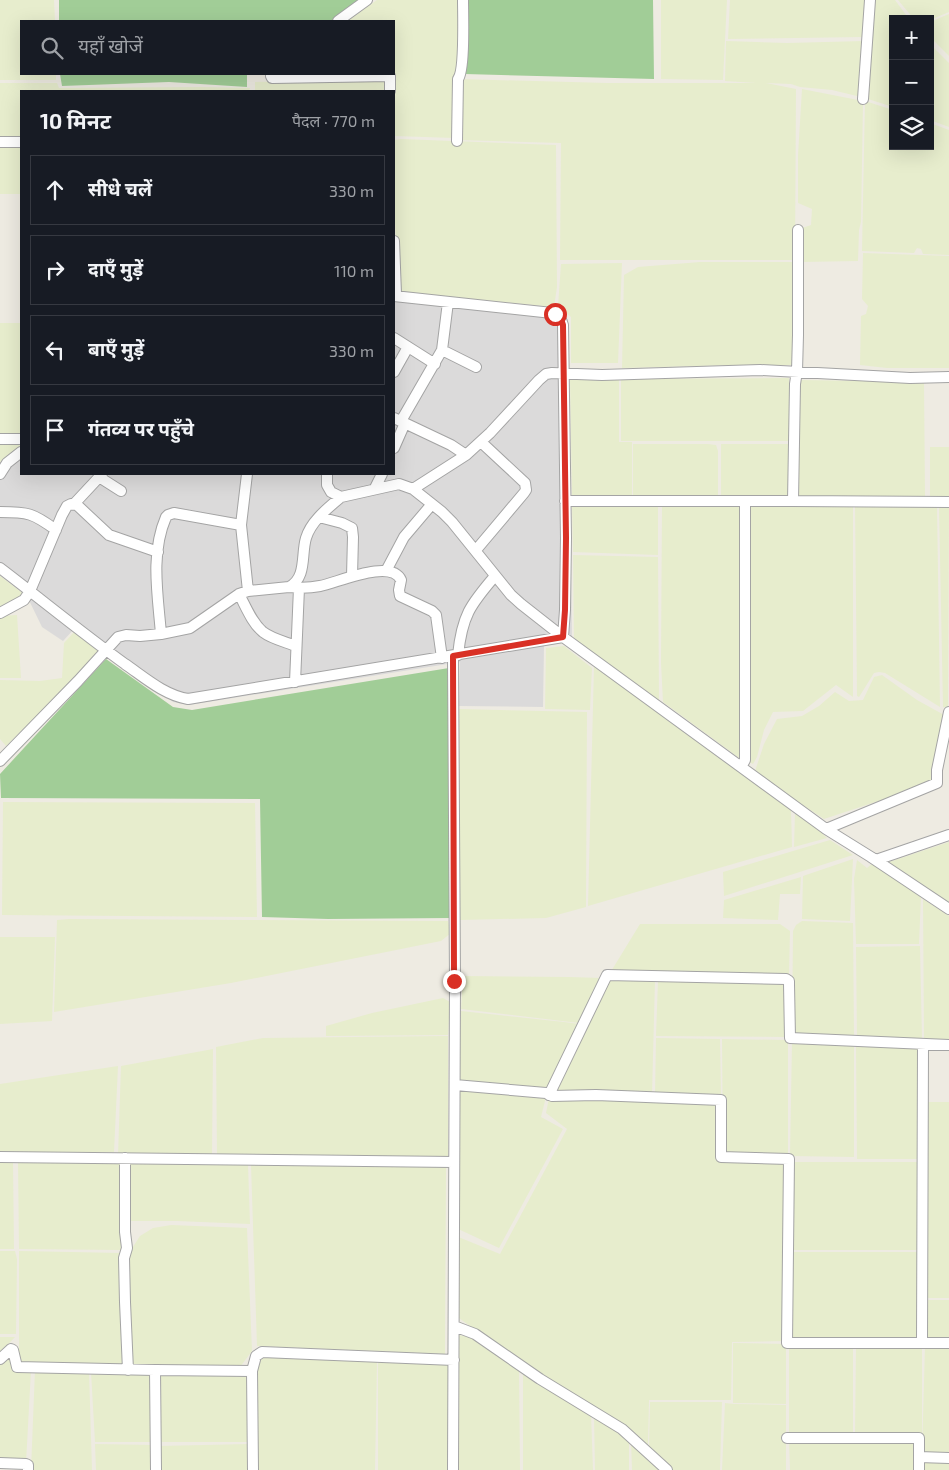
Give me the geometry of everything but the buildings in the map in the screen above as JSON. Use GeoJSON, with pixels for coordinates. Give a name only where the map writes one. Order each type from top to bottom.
{"type":"FeatureCollection","features":[{"type":"Feature","properties":{"kind":"street"},"geometry":{"type":"LineString","coordinates":[[339,20],[367,0]]}},
{"type":"Feature","properties":{"kind":"street"},"geometry":{"type":"LineString","coordinates":[[457,141],[458,79],[461,76],[462,62],[463,0]]}},
{"type":"Feature","properties":{"kind":"street"},"geometry":{"type":"LineString","coordinates":[[864,99],[870,0]]}},
{"type":"Feature","properties":{"kind":"street"},"geometry":{"type":"LineString","coordinates":[[272,75],[272,78],[390,76],[390,90]]}},
{"type":"Feature","properties":{"kind":"street"},"geometry":{"type":"LineString","coordinates":[[0,142],[20,142]]}},
{"type":"Feature","properties":{"kind":"street"},"geometry":{"type":"LineString","coordinates":[[793,501],[794,384],[797,371],[798,230]]}},
{"type":"Feature","properties":{"kind":"street"},"geometry":{"type":"LineString","coordinates":[[395,268],[395,294]]}},
{"type":"Feature","properties":{"kind":"street"},"geometry":{"type":"LineString","coordinates":[[395,295],[543,312],[560,316],[563,325],[565,501],[565,610],[563,637]]}},
{"type":"Feature","properties":{"kind":"street"},"geometry":{"type":"LineString","coordinates":[[395,443],[400,420],[442,350],[445,339],[448,302]]}},
{"type":"Feature","properties":{"kind":"street"},"geometry":{"type":"LineString","coordinates":[[395,339],[435,364]]}},
{"type":"Feature","properties":{"kind":"street"},"geometry":{"type":"LineString","coordinates":[[395,370],[408,347]]}},
{"type":"Feature","properties":{"kind":"street"},"geometry":{"type":"LineString","coordinates":[[442,350],[476,367]]}},
{"type":"Feature","properties":{"kind":"street"},"geometry":{"type":"LineString","coordinates":[[413,489],[466,456],[482,442],[543,376],[548,374],[602,375],[760,370],[910,378],[949,377]]}},
{"type":"Feature","properties":{"kind":"street"},"geometry":{"type":"LineString","coordinates":[[400,420],[451,446],[466,456]]}},
{"type":"Feature","properties":{"kind":"street"},"geometry":{"type":"LineString","coordinates":[[0,439],[20,439]]}},
{"type":"Feature","properties":{"kind":"street"},"geometry":{"type":"LineString","coordinates":[[476,550],[524,493],[526,486],[482,442]]}},
{"type":"Feature","properties":{"kind":"street"},"geometry":{"type":"LineString","coordinates":[[0,474],[20,453]]}},
{"type":"Feature","properties":{"kind":"street"},"geometry":{"type":"LineString","coordinates":[[0,613],[24,600],[30,591],[69,504],[74,504],[100,475],[121,491]]}},
{"type":"Feature","properties":{"kind":"street"},"geometry":{"type":"LineString","coordinates":[[247,475],[241,525],[244,592],[251,617],[262,632],[296,646]]}},
{"type":"Feature","properties":{"kind":"street"},"geometry":{"type":"LineString","coordinates":[[327,475],[326,485],[331,492],[341,497]]}},
{"type":"Feature","properties":{"kind":"street"},"geometry":{"type":"LineString","coordinates":[[375,488],[382,475]]}},
{"type":"Feature","properties":{"kind":"street"},"geometry":{"type":"LineString","coordinates":[[295,682],[294,584],[299,578],[306,539],[310,530],[320,517],[341,497],[399,484],[413,489],[447,517],[516,599],[563,637],[826,829],[949,909]]}},
{"type":"Feature","properties":{"kind":"street"},"geometry":{"type":"LineString","coordinates":[[565,501],[949,502]]}},
{"type":"Feature","properties":{"kind":"street"},"geometry":{"type":"LineString","coordinates":[[740,768],[745,760],[745,501]]}},
{"type":"Feature","properties":{"kind":"street"},"geometry":{"type":"LineString","coordinates":[[74,504],[110,535],[158,552]]}},
{"type":"Feature","properties":{"kind":"street"},"geometry":{"type":"LineString","coordinates":[[386,571],[404,537],[432,504]]}},
{"type":"Feature","properties":{"kind":"street"},"geometry":{"type":"LineString","coordinates":[[0,512],[33,515],[56,530]]}},
{"type":"Feature","properties":{"kind":"street"},"geometry":{"type":"LineString","coordinates":[[161,634],[156,577],[158,552],[164,522],[168,515],[171,513],[241,525]]}},
{"type":"Feature","properties":{"kind":"street"},"geometry":{"type":"LineString","coordinates":[[320,517],[352,528],[354,537],[352,576]]}},
{"type":"Feature","properties":{"kind":"street"},"geometry":{"type":"LineString","coordinates":[[0,568],[106,650],[164,690],[181,698],[194,699],[563,637]]}},
{"type":"Feature","properties":{"kind":"street"},"geometry":{"type":"LineString","coordinates":[[0,762],[121,636],[161,634],[190,628],[244,592],[320,586],[352,576],[386,571],[400,577],[400,596],[434,613],[442,658]]}},
{"type":"Feature","properties":{"kind":"street"},"geometry":{"type":"LineString","coordinates":[[453,1470],[456,655],[467,613],[474,601],[495,576]]}},
{"type":"Feature","properties":{"kind":"street"},"geometry":{"type":"LineString","coordinates":[[826,829],[937,783],[937,770],[949,712]]}},
{"type":"Feature","properties":{"kind":"street"},"geometry":{"type":"LineString","coordinates":[[876,860],[949,835]]}},
{"type":"Feature","properties":{"kind":"street"},"geometry":{"type":"LineString","coordinates":[[549,1095],[607,975],[786,980],[789,981],[790,1038],[920,1043],[923,1045],[949,1046]]}},
{"type":"Feature","properties":{"kind":"street"},"geometry":{"type":"LineString","coordinates":[[922,1343],[923,1045]]}},
{"type":"Feature","properties":{"kind":"street"},"geometry":{"type":"LineString","coordinates":[[454,1085],[549,1095],[721,1100],[721,1157],[789,1159],[788,1343],[949,1343]]}},
{"type":"Feature","properties":{"kind":"street"},"geometry":{"type":"LineString","coordinates":[[0,1157],[454,1162]]}},
{"type":"Feature","properties":{"kind":"street"},"geometry":{"type":"LineString","coordinates":[[125,1158],[125,1232],[127,1248],[124,1258],[128,1370]]}},
{"type":"Feature","properties":{"kind":"street"},"geometry":{"type":"LineString","coordinates":[[454,1326],[475,1334],[540,1379],[622,1428],[668,1470]]}},
{"type":"Feature","properties":{"kind":"street"},"geometry":{"type":"LineString","coordinates":[[0,1359],[11,1349],[13,1350],[17,1366],[128,1370],[252,1371]]}},
{"type":"Feature","properties":{"kind":"street"},"geometry":{"type":"LineString","coordinates":[[253,1470],[252,1371],[256,1356],[262,1352],[454,1360]]}},
{"type":"Feature","properties":{"kind":"street"},"geometry":{"type":"LineString","coordinates":[[155,1370],[156,1470]]}},
{"type":"Feature","properties":{"kind":"street"},"geometry":{"type":"LineString","coordinates":[[787,1438],[919,1438],[919,1470]]}},
{"type":"Feature","properties":{"kind":"street"},"geometry":{"type":"LineString","coordinates":[[919,1457],[949,1458]]}},
{"type":"Feature","properties":{"kind":"street"},"geometry":{"type":"LineString","coordinates":[[0,1463],[26,1464],[28,1465],[28,1470]]}},
{"type":"Feature","properties":{"kind":"shaded area"},"geometry":{"type":"Polygon","coordinates":[[[395,295],[561,311],[568,320],[572,641],[544,646],[543,707],[459,706],[460,662],[189,705],[173,702],[75,628],[63,641],[42,627],[24,590],[0,572],[0,467],[20,451],[20,475],[395,475],[395,295]]]}},
{"type":"Feature","properties":{"kind":"green space"},"geometry":{"type":"Polygon","coordinates":[[[0,0],[54,0],[55,20],[20,20],[20,75],[56,75],[56,80],[0,80],[0,0]]]}},
{"type":"Feature","properties":{"kind":"green space"},"geometry":{"type":"Polygon","coordinates":[[[59,0],[361,0],[335,20],[59,20],[59,0]]]}},
{"type":"Feature","properties":{"kind":"green space"},"geometry":{"type":"Polygon","coordinates":[[[377,0],[460,0],[455,138],[395,136],[395,90],[392,75],[395,75],[395,20],[348,20],[377,0]]]}},
{"type":"Feature","properties":{"kind":"green space"},"geometry":{"type":"Polygon","coordinates":[[[466,0],[653,0],[654,79],[465,74],[466,0]]]}},
{"type":"Feature","properties":{"kind":"green space"},"geometry":{"type":"Polygon","coordinates":[[[661,0],[727,0],[723,80],[661,79],[661,0]]]}},
{"type":"Feature","properties":{"kind":"green space"},"geometry":{"type":"Polygon","coordinates":[[[730,0],[865,0],[863,37],[728,39],[730,0]]]}},
{"type":"Feature","properties":{"kind":"green space"},"geometry":{"type":"Polygon","coordinates":[[[872,0],[895,0],[906,15],[889,15],[889,106],[865,98],[872,0]]]}},
{"type":"Feature","properties":{"kind":"green space"},"geometry":{"type":"Polygon","coordinates":[[[898,0],[949,0],[949,12],[934,18],[934,15],[911,15],[898,0]]]}},
{"type":"Feature","properties":{"kind":"green space"},"geometry":{"type":"Polygon","coordinates":[[[949,14],[949,56],[934,41],[934,20],[949,14]]]}},
{"type":"Feature","properties":{"kind":"green space"},"geometry":{"type":"Polygon","coordinates":[[[726,41],[787,43],[864,41],[861,97],[832,90],[800,87],[791,84],[766,83],[796,89],[795,260],[560,260],[561,143],[459,140],[459,79],[607,83],[756,83],[725,81],[726,41]]]}},
{"type":"Feature","properties":{"kind":"green space"},"geometry":{"type":"Polygon","coordinates":[[[934,48],[949,63],[949,127],[934,121],[934,48]]]}},
{"type":"Feature","properties":{"kind":"green space"},"geometry":{"type":"Polygon","coordinates":[[[60,75],[247,75],[247,87],[169,82],[62,86],[60,75]]]}},
{"type":"Feature","properties":{"kind":"green space"},"geometry":{"type":"Polygon","coordinates":[[[388,79],[388,90],[255,90],[255,82],[388,79]]]}},
{"type":"Feature","properties":{"kind":"green space"},"geometry":{"type":"Polygon","coordinates":[[[0,83],[57,83],[59,88],[250,88],[249,90],[20,90],[20,138],[0,139],[0,83]]]}},
{"type":"Feature","properties":{"kind":"green space"},"geometry":{"type":"Polygon","coordinates":[[[802,89],[863,101],[861,222],[858,261],[801,262],[802,228],[811,225],[812,209],[798,203],[798,155],[802,89]]]}},
{"type":"Feature","properties":{"kind":"green space"},"geometry":{"type":"Polygon","coordinates":[[[865,101],[889,109],[889,150],[934,150],[934,124],[949,130],[949,255],[923,254],[921,249],[917,248],[914,253],[862,251],[865,101]]]}},
{"type":"Feature","properties":{"kind":"green space"},"geometry":{"type":"Polygon","coordinates":[[[395,140],[556,145],[557,287],[554,307],[398,292],[395,222],[395,140]]]}},
{"type":"Feature","properties":{"kind":"green space"},"geometry":{"type":"Polygon","coordinates":[[[0,145],[20,145],[20,194],[0,194],[0,145]]]}},
{"type":"Feature","properties":{"kind":"green space"},"geometry":{"type":"Polygon","coordinates":[[[863,253],[949,256],[949,368],[887,368],[860,365],[861,316],[866,314],[868,306],[862,299],[863,253]]]}},
{"type":"Feature","properties":{"kind":"green space"},"geometry":{"type":"Polygon","coordinates":[[[700,262],[796,262],[794,365],[622,368],[624,275],[638,267],[700,262]]]}},
{"type":"Feature","properties":{"kind":"green space"},"geometry":{"type":"Polygon","coordinates":[[[622,263],[618,363],[571,363],[571,317],[558,306],[561,264],[622,263]]]}},
{"type":"Feature","properties":{"kind":"green space"},"geometry":{"type":"Polygon","coordinates":[[[0,323],[20,323],[20,437],[0,437],[0,323]]]}},
{"type":"Feature","properties":{"kind":"green space"},"geometry":{"type":"Polygon","coordinates":[[[789,378],[789,441],[621,441],[621,379],[789,378]]]}},
{"type":"Feature","properties":{"kind":"green space"},"geometry":{"type":"Polygon","coordinates":[[[570,379],[619,380],[619,442],[632,442],[632,500],[572,499],[570,379]]]}},
{"type":"Feature","properties":{"kind":"green space"},"geometry":{"type":"Polygon","coordinates":[[[801,380],[924,382],[925,497],[797,497],[797,383],[801,380]]]}},
{"type":"Feature","properties":{"kind":"green space"},"geometry":{"type":"Polygon","coordinates":[[[0,441],[20,441],[20,447],[0,462],[0,441]]]}},
{"type":"Feature","properties":{"kind":"green space"},"geometry":{"type":"Polygon","coordinates":[[[633,444],[716,445],[718,451],[718,499],[633,499],[633,444]]]}},
{"type":"Feature","properties":{"kind":"green space"},"geometry":{"type":"Polygon","coordinates":[[[721,444],[792,444],[791,500],[721,499],[721,444]]]}},
{"type":"Feature","properties":{"kind":"green space"},"geometry":{"type":"Polygon","coordinates":[[[930,447],[949,447],[949,500],[930,500],[930,447]]]}},
{"type":"Feature","properties":{"kind":"green space"},"geometry":{"type":"Polygon","coordinates":[[[572,502],[658,503],[658,555],[573,552],[572,502]]]}},
{"type":"Feature","properties":{"kind":"green space"},"geometry":{"type":"Polygon","coordinates":[[[748,503],[853,503],[853,697],[836,685],[803,711],[773,712],[764,730],[757,757],[753,764],[747,761],[748,503]]]}},
{"type":"Feature","properties":{"kind":"green space"},"geometry":{"type":"Polygon","coordinates":[[[855,503],[937,505],[940,707],[885,673],[879,672],[874,673],[859,697],[857,696],[855,503]]]}},
{"type":"Feature","properties":{"kind":"green space"},"geometry":{"type":"Polygon","coordinates":[[[662,504],[741,504],[742,760],[663,702],[661,663],[662,504]]]}},
{"type":"Feature","properties":{"kind":"green space"},"geometry":{"type":"Polygon","coordinates":[[[939,505],[949,505],[948,708],[943,707],[939,505]]]}},
{"type":"Feature","properties":{"kind":"green space"},"geometry":{"type":"Polygon","coordinates":[[[573,555],[658,557],[659,700],[657,702],[574,643],[573,555]]]}},
{"type":"Feature","properties":{"kind":"green space"},"geometry":{"type":"Polygon","coordinates":[[[0,576],[24,594],[12,604],[0,610],[0,576]]]}},
{"type":"Feature","properties":{"kind":"green space"},"geometry":{"type":"Polygon","coordinates":[[[17,615],[21,678],[0,678],[0,616],[17,615]]]}},
{"type":"Feature","properties":{"kind":"green space"},"geometry":{"type":"Polygon","coordinates":[[[75,631],[98,651],[84,670],[6,746],[0,739],[0,680],[40,681],[62,678],[64,643],[75,631]]]}},
{"type":"Feature","properties":{"kind":"green space"},"geometry":{"type":"Polygon","coordinates":[[[564,646],[592,668],[590,710],[545,709],[546,648],[564,646]]]}},
{"type":"Feature","properties":{"kind":"green space"},"geometry":{"type":"Polygon","coordinates":[[[106,659],[173,707],[192,710],[449,668],[450,918],[328,919],[262,917],[260,799],[1,798],[0,774],[106,659]]]}},
{"type":"Feature","properties":{"kind":"green space"},"geometry":{"type":"Polygon","coordinates":[[[594,666],[791,810],[792,847],[588,906],[594,666]]]}},
{"type":"Feature","properties":{"kind":"green space"},"geometry":{"type":"Polygon","coordinates":[[[882,675],[917,700],[946,716],[930,784],[824,819],[765,780],[755,771],[764,744],[777,719],[802,716],[819,706],[835,692],[849,701],[863,700],[874,677],[882,675]]]}},
{"type":"Feature","properties":{"kind":"green space"},"geometry":{"type":"Polygon","coordinates":[[[459,709],[587,712],[586,907],[546,918],[460,920],[459,709]]]}},
{"type":"Feature","properties":{"kind":"green space"},"geometry":{"type":"Polygon","coordinates":[[[3,802],[255,803],[257,917],[2,915],[3,802]]]}},
{"type":"Feature","properties":{"kind":"green space"},"geometry":{"type":"Polygon","coordinates":[[[795,813],[808,819],[827,838],[794,847],[795,813]]]}},
{"type":"Feature","properties":{"kind":"green space"},"geometry":{"type":"Polygon","coordinates":[[[830,840],[853,855],[724,896],[723,872],[830,840]]]}},
{"type":"Feature","properties":{"kind":"green space"},"geometry":{"type":"Polygon","coordinates":[[[949,842],[949,905],[886,863],[949,842]]]}},
{"type":"Feature","properties":{"kind":"green space"},"geometry":{"type":"Polygon","coordinates":[[[853,859],[850,921],[802,919],[803,876],[853,859]]]}},
{"type":"Feature","properties":{"kind":"green space"},"geometry":{"type":"Polygon","coordinates":[[[857,860],[867,868],[873,863],[921,896],[919,944],[856,944],[854,879],[857,860]]]}},
{"type":"Feature","properties":{"kind":"green space"},"geometry":{"type":"Polygon","coordinates":[[[801,877],[800,894],[780,894],[778,920],[723,918],[724,900],[801,877]]]}},
{"type":"Feature","properties":{"kind":"green space"},"geometry":{"type":"Polygon","coordinates":[[[923,899],[949,916],[949,1042],[924,1040],[923,899]]]}},
{"type":"Feature","properties":{"kind":"green space"},"geometry":{"type":"Polygon","coordinates":[[[57,920],[448,921],[451,933],[441,941],[231,983],[54,1012],[57,920]]]}},
{"type":"Feature","properties":{"kind":"green space"},"geometry":{"type":"Polygon","coordinates":[[[802,921],[853,923],[854,1036],[792,1035],[793,931],[796,925],[802,921]]]}},
{"type":"Feature","properties":{"kind":"green space"},"geometry":{"type":"Polygon","coordinates":[[[640,924],[780,924],[790,931],[789,975],[610,973],[640,924]]]}},
{"type":"Feature","properties":{"kind":"green space"},"geometry":{"type":"Polygon","coordinates":[[[0,937],[55,937],[52,1021],[0,1024],[0,937]]]}},
{"type":"Feature","properties":{"kind":"green space"},"geometry":{"type":"Polygon","coordinates":[[[920,946],[922,1040],[857,1038],[856,947],[920,946]]]}},
{"type":"Feature","properties":{"kind":"green space"},"geometry":{"type":"Polygon","coordinates":[[[463,976],[602,978],[579,1023],[461,1009],[463,976]]]}},
{"type":"Feature","properties":{"kind":"green space"},"geometry":{"type":"Polygon","coordinates":[[[607,979],[655,980],[652,1095],[552,1092],[607,979]]]}},
{"type":"Feature","properties":{"kind":"green space"},"geometry":{"type":"Polygon","coordinates":[[[658,981],[786,983],[787,1037],[656,1036],[658,981]]]}},
{"type":"Feature","properties":{"kind":"green space"},"geometry":{"type":"Polygon","coordinates":[[[443,998],[450,1002],[448,1035],[326,1036],[326,1026],[372,1013],[443,998]]]}},
{"type":"Feature","properties":{"kind":"green space"},"geometry":{"type":"Polygon","coordinates":[[[461,1011],[579,1024],[549,1090],[458,1083],[461,1011]]]}},
{"type":"Feature","properties":{"kind":"green space"},"geometry":{"type":"Polygon","coordinates":[[[448,1036],[448,1158],[217,1155],[216,1047],[263,1038],[448,1036]]]}},
{"type":"Feature","properties":{"kind":"green space"},"geometry":{"type":"Polygon","coordinates":[[[656,1038],[720,1039],[721,1097],[655,1095],[656,1038]]]}},
{"type":"Feature","properties":{"kind":"green space"},"geometry":{"type":"Polygon","coordinates":[[[722,1039],[788,1040],[788,1158],[723,1157],[722,1039]]]}},
{"type":"Feature","properties":{"kind":"green space"},"geometry":{"type":"Polygon","coordinates":[[[792,1042],[854,1045],[854,1157],[790,1156],[792,1042]]]}},
{"type":"Feature","properties":{"kind":"green space"},"geometry":{"type":"Polygon","coordinates":[[[856,1045],[919,1047],[919,1159],[857,1159],[856,1045]]]}},
{"type":"Feature","properties":{"kind":"green space"},"geometry":{"type":"Polygon","coordinates":[[[213,1049],[212,1156],[118,1155],[121,1066],[213,1049]]]}},
{"type":"Feature","properties":{"kind":"green space"},"geometry":{"type":"Polygon","coordinates":[[[118,1066],[114,1152],[0,1152],[0,1084],[118,1066]]]}},
{"type":"Feature","properties":{"kind":"green space"},"geometry":{"type":"Polygon","coordinates":[[[458,1088],[546,1097],[541,1117],[563,1129],[499,1248],[456,1228],[458,1088]]]}},
{"type":"Feature","properties":{"kind":"green space"},"geometry":{"type":"Polygon","coordinates":[[[549,1098],[720,1101],[718,1158],[787,1160],[786,1341],[732,1342],[731,1400],[649,1400],[648,1446],[546,1380],[456,1316],[456,1236],[500,1254],[567,1129],[546,1113],[549,1098]]]}},
{"type":"Feature","properties":{"kind":"green space"},"geometry":{"type":"Polygon","coordinates":[[[924,1102],[949,1102],[949,1298],[925,1298],[924,1102]]]}},
{"type":"Feature","properties":{"kind":"green space"},"geometry":{"type":"Polygon","coordinates":[[[0,1160],[13,1161],[14,1249],[0,1249],[0,1160]]]}},
{"type":"Feature","properties":{"kind":"green space"},"geometry":{"type":"Polygon","coordinates":[[[18,1161],[123,1162],[123,1250],[19,1249],[18,1161]]]}},
{"type":"Feature","properties":{"kind":"green space"},"geometry":{"type":"Polygon","coordinates":[[[791,1162],[919,1162],[919,1250],[790,1250],[791,1162]]]}},
{"type":"Feature","properties":{"kind":"green space"},"geometry":{"type":"Polygon","coordinates":[[[126,1163],[248,1164],[250,1224],[127,1221],[126,1163]]]}},
{"type":"Feature","properties":{"kind":"green space"},"geometry":{"type":"Polygon","coordinates":[[[251,1165],[446,1167],[445,1354],[257,1346],[251,1165]]]}},
{"type":"Feature","properties":{"kind":"green space"},"geometry":{"type":"Polygon","coordinates":[[[171,1225],[247,1228],[252,1351],[240,1367],[129,1367],[127,1268],[131,1250],[140,1236],[153,1228],[171,1225]]]}},
{"type":"Feature","properties":{"kind":"green space"},"geometry":{"type":"Polygon","coordinates":[[[0,1251],[15,1251],[17,1259],[16,1334],[0,1334],[0,1251]]]}},
{"type":"Feature","properties":{"kind":"green space"},"geometry":{"type":"Polygon","coordinates":[[[19,1251],[122,1253],[126,1367],[19,1364],[19,1251]]]}},
{"type":"Feature","properties":{"kind":"green space"},"geometry":{"type":"Polygon","coordinates":[[[790,1252],[920,1252],[919,1339],[790,1340],[790,1252]]]}},
{"type":"Feature","properties":{"kind":"green space"},"geometry":{"type":"Polygon","coordinates":[[[925,1300],[949,1300],[949,1341],[925,1341],[925,1300]]]}},
{"type":"Feature","properties":{"kind":"green space"},"geometry":{"type":"Polygon","coordinates":[[[459,1335],[479,1339],[519,1369],[520,1470],[457,1470],[459,1335]]]}},
{"type":"Feature","properties":{"kind":"green space"},"geometry":{"type":"Polygon","coordinates":[[[0,1337],[15,1337],[0,1353],[0,1337]]]}},
{"type":"Feature","properties":{"kind":"green space"},"geometry":{"type":"Polygon","coordinates":[[[733,1343],[786,1344],[786,1404],[733,1403],[733,1343]]]}},
{"type":"Feature","properties":{"kind":"green space"},"geometry":{"type":"Polygon","coordinates":[[[922,1346],[922,1436],[855,1436],[856,1347],[922,1346]]]}},
{"type":"Feature","properties":{"kind":"green space"},"geometry":{"type":"Polygon","coordinates":[[[925,1346],[949,1347],[949,1456],[922,1455],[925,1346]]]}},
{"type":"Feature","properties":{"kind":"green space"},"geometry":{"type":"Polygon","coordinates":[[[789,1347],[853,1347],[853,1436],[789,1437],[789,1347]]]}},
{"type":"Feature","properties":{"kind":"green space"},"geometry":{"type":"Polygon","coordinates":[[[11,1354],[14,1369],[31,1370],[26,1463],[0,1462],[0,1365],[11,1354]]]}},
{"type":"Feature","properties":{"kind":"green space"},"geometry":{"type":"Polygon","coordinates":[[[264,1357],[377,1361],[375,1470],[258,1470],[257,1370],[258,1362],[264,1357]]]}},
{"type":"Feature","properties":{"kind":"green space"},"geometry":{"type":"Polygon","coordinates":[[[378,1362],[449,1365],[449,1470],[378,1470],[378,1362]]]}},
{"type":"Feature","properties":{"kind":"green space"},"geometry":{"type":"Polygon","coordinates":[[[35,1370],[89,1371],[92,1470],[31,1470],[35,1370]]]}},
{"type":"Feature","properties":{"kind":"green space"},"geometry":{"type":"Polygon","coordinates":[[[523,1370],[591,1414],[593,1470],[523,1470],[523,1370]]]}},
{"type":"Feature","properties":{"kind":"green space"},"geometry":{"type":"Polygon","coordinates":[[[91,1372],[153,1373],[154,1442],[95,1442],[91,1372]]]}},
{"type":"Feature","properties":{"kind":"green space"},"geometry":{"type":"Polygon","coordinates":[[[157,1373],[249,1373],[254,1442],[157,1442],[157,1373]]]}},
{"type":"Feature","properties":{"kind":"green space"},"geometry":{"type":"Polygon","coordinates":[[[650,1402],[722,1402],[720,1470],[672,1470],[649,1447],[650,1402]]]}},
{"type":"Feature","properties":{"kind":"green space"},"geometry":{"type":"Polygon","coordinates":[[[725,1403],[786,1405],[786,1470],[722,1470],[725,1403]]]}},
{"type":"Feature","properties":{"kind":"green space"},"geometry":{"type":"Polygon","coordinates":[[[594,1416],[629,1438],[629,1470],[595,1470],[594,1416]]]}},
{"type":"Feature","properties":{"kind":"green space"},"geometry":{"type":"Polygon","coordinates":[[[789,1439],[917,1439],[917,1470],[790,1470],[789,1439]]]}},
{"type":"Feature","properties":{"kind":"green space"},"geometry":{"type":"Polygon","coordinates":[[[631,1440],[661,1470],[632,1470],[631,1440]]]}},
{"type":"Feature","properties":{"kind":"green space"},"geometry":{"type":"Polygon","coordinates":[[[95,1444],[154,1445],[154,1470],[96,1470],[95,1444]]]}},
{"type":"Feature","properties":{"kind":"green space"},"geometry":{"type":"Polygon","coordinates":[[[250,1444],[250,1470],[157,1470],[157,1446],[250,1444]]]}},
{"type":"Feature","properties":{"kind":"green space"},"geometry":{"type":"Polygon","coordinates":[[[921,1460],[949,1461],[949,1470],[921,1470],[921,1460]]]}},
{"type":"Feature","properties":{"kind":"route"},"geometry":{"type":"LineString","coordinates":[[454,981],[453,656],[563,637],[566,538],[563,325],[560,316],[555,314]]}}]}
